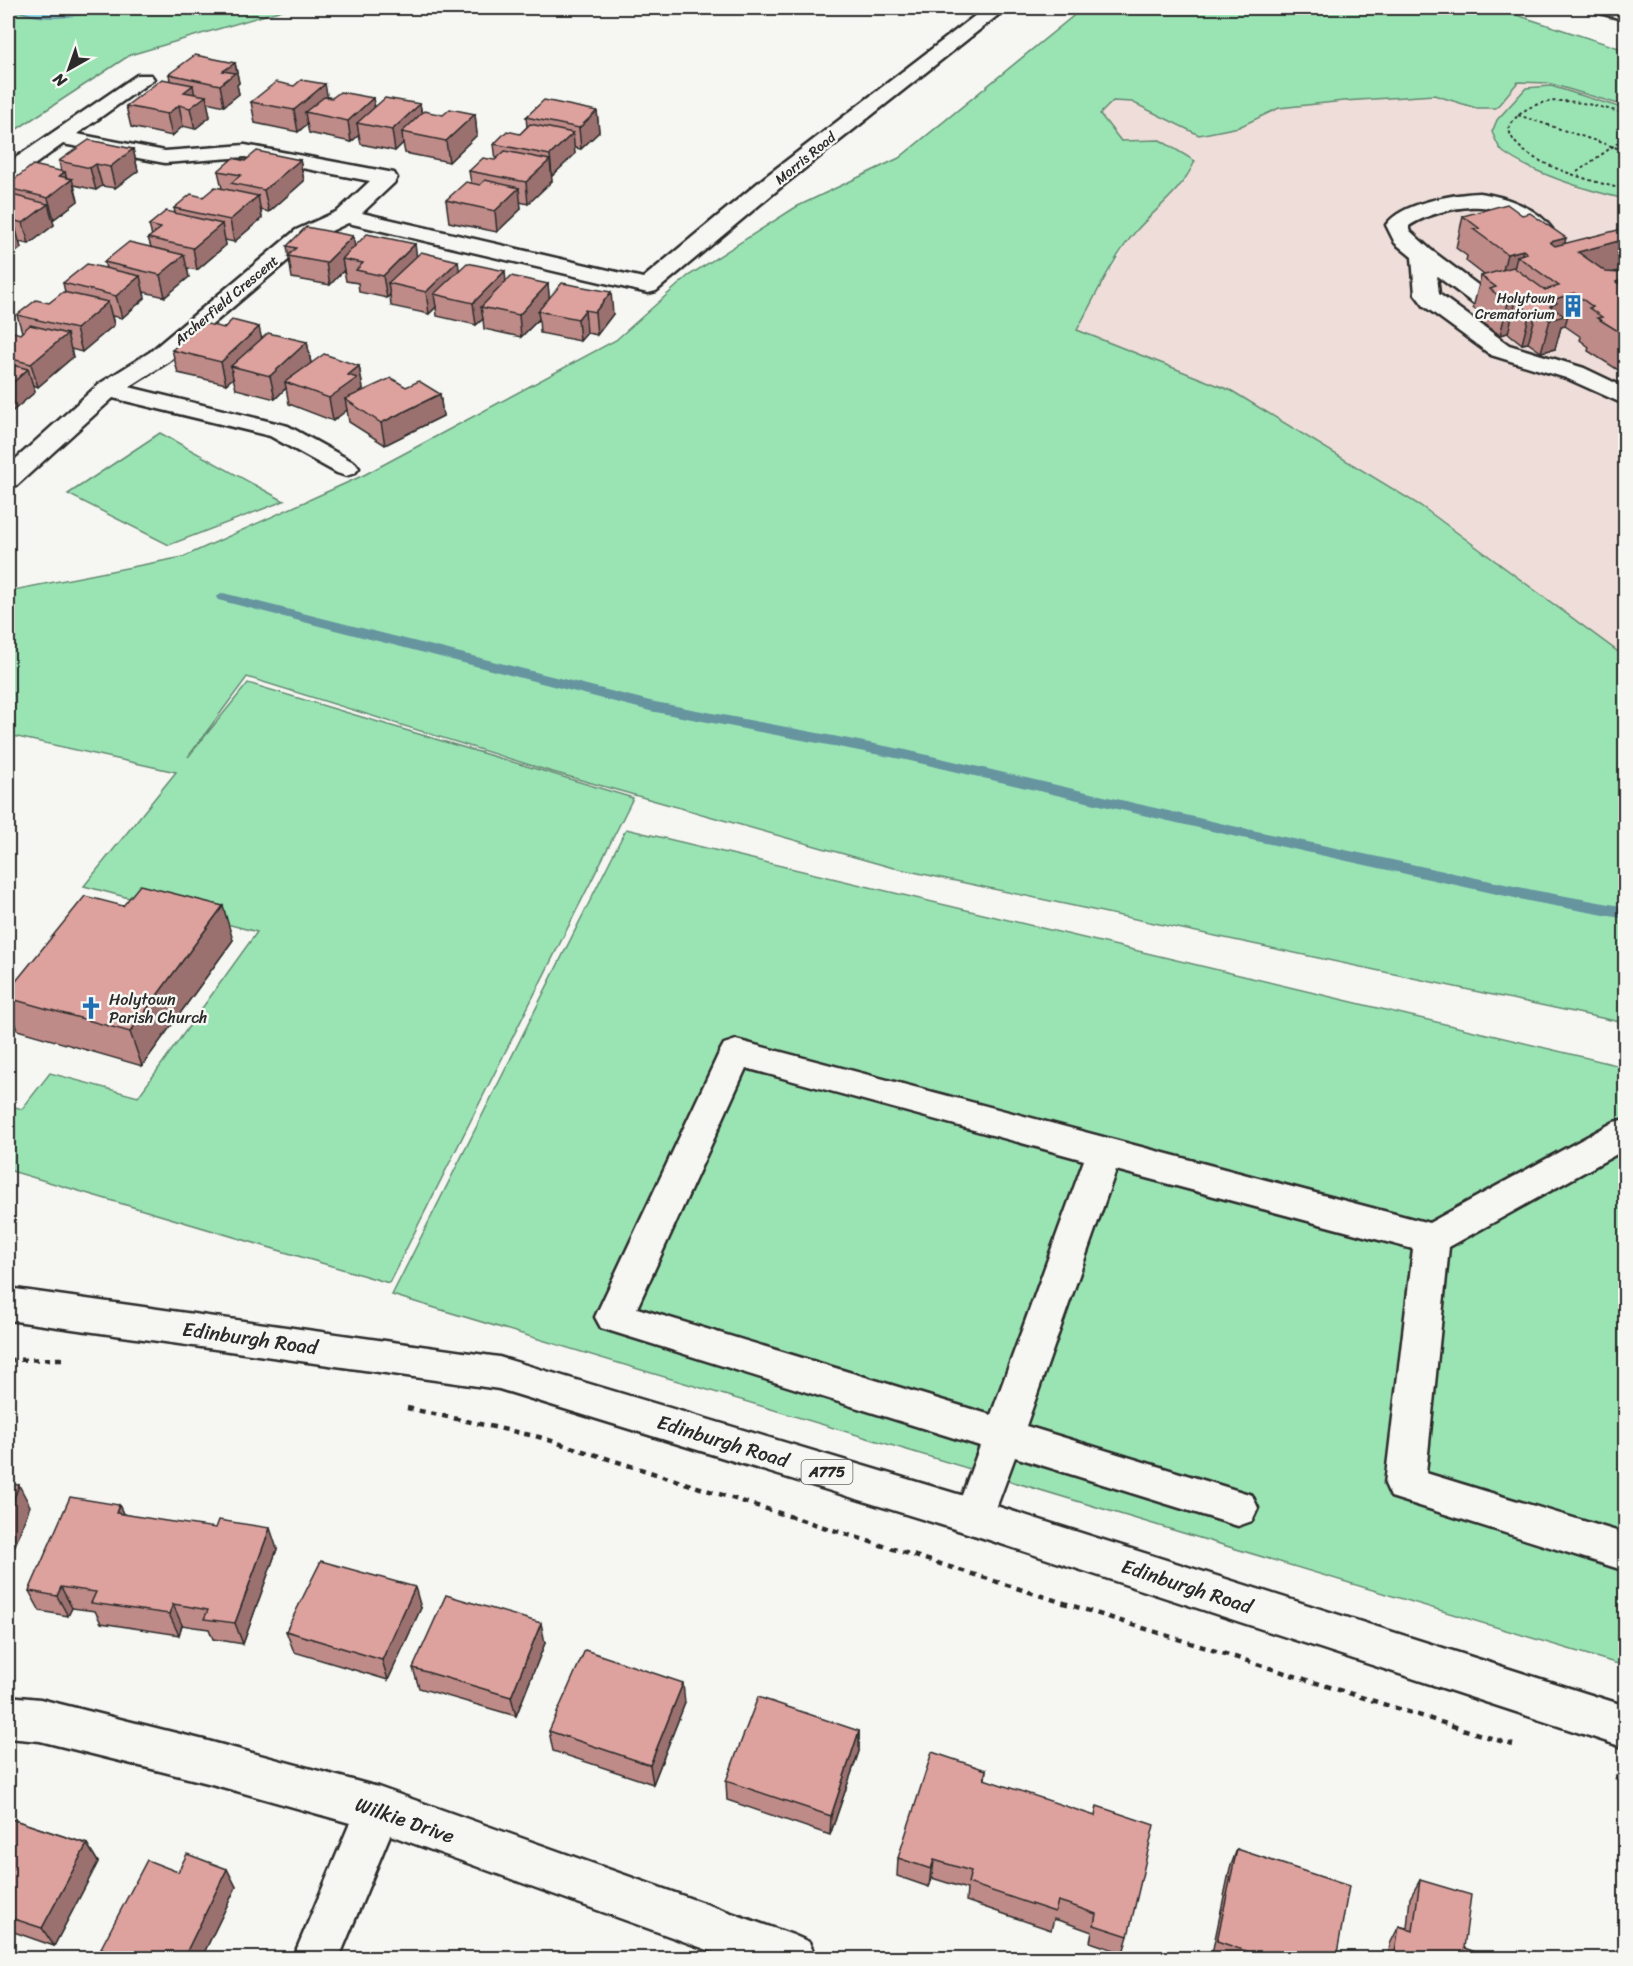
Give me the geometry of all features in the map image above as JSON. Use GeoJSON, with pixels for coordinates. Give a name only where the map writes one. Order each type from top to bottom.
{"type":"FeatureCollection","features":[{"type":"Feature","properties":{"kind":"street","name":"Morris Road"},"geometry":{"type":"LineString","coordinates":[[346,216],[648,286],[783,175],[997,8]]}},
{"type":"Feature","properties":{"kind":"street"},"geometry":{"type":"LineString","coordinates":[[1603,8],[1626,14]]}},
{"type":"Feature","properties":{"kind":"street"},"geometry":{"type":"LineString","coordinates":[[8,173],[144,79]]}},
{"type":"Feature","properties":{"kind":"street","name":"Archerfield Crescent"},"geometry":{"type":"LineString","coordinates":[[8,479],[108,389],[159,357],[304,235],[346,216],[386,178],[245,151],[165,157],[59,137]]}},
{"type":"Feature","properties":{"kind":"street"},"geometry":{"type":"LineString","coordinates":[[1589,379],[1424,255],[1403,238],[1397,231],[1397,225],[1411,215],[1468,199],[1490,200],[1503,204],[1626,286]]}},
{"type":"Feature","properties":{"kind":"street"},"geometry":{"type":"LineString","coordinates":[[1424,255],[1427,294],[1432,301],[1488,344],[1589,379],[1626,398]]}},
{"type":"Feature","properties":{"kind":"street"},"geometry":{"type":"LineString","coordinates":[[108,389],[279,431],[346,468]]}},
{"type":"Feature","properties":{"kind":"street"},"geometry":{"type":"LineString","coordinates":[[1238,1508],[614,1317],[736,1053],[1432,1239],[1626,1132]]}},
{"type":"Feature","properties":{"kind":"street"},"geometry":{"type":"LineString","coordinates":[[974,1517],[1104,1153],[1111,1154]]}},
{"type":"Feature","properties":{"kind":"street"},"geometry":{"type":"LineString","coordinates":[[1432,1239],[1405,1484],[1626,1553]]}},
{"type":"Feature","properties":{"kind":"street","name":"Edinburgh Road"},"geometry":{"type":"LineString","coordinates":[[8,1304],[499,1373],[974,1517],[1626,1727]]}},
{"type":"Feature","properties":{"kind":"street","name":"Wilkie Drive"},"geometry":{"type":"LineString","coordinates":[[8,1717],[40,1720],[196,1759],[378,1809],[793,1959]]}},
{"type":"Feature","properties":{"kind":"street"},"geometry":{"type":"LineString","coordinates":[[316,1959],[378,1809]]}},
{"type":"Feature","properties":{"kind":"path"},"geometry":{"type":"LineString","coordinates":[[1626,114],[1583,104],[1548,102],[1534,106],[1518,115],[1509,124],[1509,132],[1516,146],[1535,158],[1626,189]]}},
{"type":"Feature","properties":{"kind":"path"},"geometry":{"type":"LineString","coordinates":[[1518,115],[1626,151]]}},
{"type":"Feature","properties":{"kind":"path"},"geometry":{"type":"LineString","coordinates":[[1577,173],[1626,137]]}},
{"type":"Feature","properties":{"kind":"path"},"geometry":{"type":"LineString","coordinates":[[8,1360],[66,1359]]}},
{"type":"Feature","properties":{"kind":"path"},"geometry":{"type":"LineString","coordinates":[[402,1407],[539,1437],[1522,1748]]}},
{"type":"Feature","properties":{"kind":"path"},"geometry":{"type":"LineString","coordinates":[[1614,1777],[1626,1780]]}},
{"type":"Feature","properties":{"kind":"shaded area","name":"Holytown Crematorium"},"geometry":{"type":"Polygon","coordinates":[[[1518,82],[1548,83],[1625,106],[1625,657],[1421,506],[1232,391],[1077,330],[1103,282],[1135,232],[1186,180],[1160,140],[1121,141],[1100,113],[1113,101],[1132,102],[1199,135],[1239,127],[1279,108],[1344,101],[1434,95],[1476,108],[1518,82]]]}},
{"type":"Feature","properties":{"kind":"green space"},"geometry":{"type":"Polygon","coordinates":[[[8,8],[289,8],[130,55],[8,135],[8,8]]]}},
{"type":"Feature","properties":{"kind":"green space"},"geometry":{"type":"Polygon","coordinates":[[[1083,8],[1495,8],[1625,50],[1625,106],[1548,83],[1518,82],[1496,108],[1476,108],[1434,95],[1344,101],[1279,108],[1239,127],[1199,135],[1132,102],[1113,101],[1100,114],[1121,141],[1160,140],[1195,161],[1183,182],[1127,242],[1077,330],[1232,391],[1421,506],[1625,657],[1625,1023],[890,867],[549,771],[247,677],[188,757],[248,683],[633,798],[389,1283],[8,1170],[8,1105],[22,1109],[50,1073],[138,1097],[257,932],[84,886],[176,772],[8,735],[8,591],[183,557],[364,475],[616,340],[688,276],[796,207],[899,158],[1083,8]]]}},
{"type":"Feature","properties":{"kind":"green space"},"geometry":{"type":"Polygon","coordinates":[[[1551,86],[1625,109],[1625,199],[1579,186],[1530,168],[1500,148],[1492,132],[1497,120],[1526,88],[1551,86]]]}},
{"type":"Feature","properties":{"kind":"green space"},"geometry":{"type":"Polygon","coordinates":[[[160,433],[284,501],[169,545],[68,494],[160,433]]]}},
{"type":"Feature","properties":{"kind":"green space"},"geometry":{"type":"Polygon","coordinates":[[[626,829],[1625,1067],[1625,1666],[392,1295],[626,829]]]}},
{"type":"Feature","properties":{"kind":"water"},"geometry":{"type":"Polygon","coordinates":[[[11,8],[109,8],[72,16],[48,17],[36,16],[11,8]]]}},
{"type":"Feature","properties":{"kind":"building"},"geometry":{"type":"Polygon","coordinates":[[[195,55],[235,63],[223,71],[235,73],[220,85],[169,74],[195,55]]]}},
{"type":"Feature","properties":{"kind":"building"},"geometry":{"type":"Polygon","coordinates":[[[162,79],[193,85],[184,92],[206,96],[190,108],[179,105],[167,114],[126,106],[162,79]]]}},
{"type":"Feature","properties":{"kind":"building"},"geometry":{"type":"Polygon","coordinates":[[[301,80],[325,84],[294,110],[251,102],[276,82],[294,86],[301,80]]]}},
{"type":"Feature","properties":{"kind":"building"},"geometry":{"type":"Polygon","coordinates":[[[340,92],[373,98],[348,121],[305,112],[324,97],[332,98],[340,92]]]}},
{"type":"Feature","properties":{"kind":"building"},"geometry":{"type":"Polygon","coordinates":[[[385,98],[420,104],[392,130],[357,123],[385,98]]]}},
{"type":"Feature","properties":{"kind":"building"},"geometry":{"type":"Polygon","coordinates":[[[544,100],[597,111],[579,128],[526,117],[544,100]]]}},
{"type":"Feature","properties":{"kind":"building"},"geometry":{"type":"Polygon","coordinates":[[[450,109],[475,114],[446,141],[402,132],[424,111],[443,115],[450,109]]]}},
{"type":"Feature","properties":{"kind":"building"},"geometry":{"type":"Polygon","coordinates":[[[530,124],[573,133],[550,155],[494,144],[507,131],[520,134],[530,124]]]}},
{"type":"Feature","properties":{"kind":"building"},"geometry":{"type":"Polygon","coordinates":[[[89,140],[133,149],[110,167],[96,164],[90,168],[59,161],[89,140]]]}},
{"type":"Feature","properties":{"kind":"building"},"geometry":{"type":"Polygon","coordinates":[[[257,151],[300,160],[264,190],[231,183],[241,175],[218,171],[233,158],[245,161],[257,151]]]}},
{"type":"Feature","properties":{"kind":"building"},"geometry":{"type":"Polygon","coordinates":[[[505,151],[550,160],[526,182],[469,171],[483,158],[495,160],[505,151]]]}},
{"type":"Feature","properties":{"kind":"building"},"geometry":{"type":"Polygon","coordinates":[[[33,165],[65,172],[59,176],[72,179],[48,198],[8,188],[8,184],[33,165]]]}},
{"type":"Feature","properties":{"kind":"building"},"geometry":{"type":"Polygon","coordinates":[[[485,180],[519,188],[495,211],[446,200],[466,182],[480,185],[485,180]]]}},
{"type":"Feature","properties":{"kind":"building"},"geometry":{"type":"Polygon","coordinates":[[[215,187],[258,196],[230,220],[174,208],[191,194],[203,197],[215,187]]]}},
{"type":"Feature","properties":{"kind":"building"},"geometry":{"type":"Polygon","coordinates":[[[8,194],[48,204],[23,223],[8,219],[8,194]]]}},
{"type":"Feature","properties":{"kind":"building"},"geometry":{"type":"Polygon","coordinates":[[[1507,204],[1522,215],[1530,213],[1566,238],[1550,242],[1555,246],[1626,228],[1626,239],[1578,252],[1606,272],[1620,273],[1623,279],[1616,282],[1626,289],[1626,336],[1597,318],[1602,317],[1574,293],[1552,300],[1557,303],[1550,306],[1564,316],[1550,320],[1537,310],[1530,312],[1516,301],[1508,303],[1490,289],[1496,287],[1481,276],[1513,267],[1545,290],[1559,286],[1517,256],[1527,253],[1523,250],[1507,254],[1473,229],[1479,228],[1463,216],[1507,204]]]}},
{"type":"Feature","properties":{"kind":"building"},"geometry":{"type":"Polygon","coordinates":[[[166,211],[222,224],[193,248],[148,238],[161,228],[149,225],[166,211]]]}},
{"type":"Feature","properties":{"kind":"building"},"geometry":{"type":"Polygon","coordinates":[[[8,224],[15,226],[8,232],[8,224]]]}},
{"type":"Feature","properties":{"kind":"building"},"geometry":{"type":"Polygon","coordinates":[[[306,227],[353,236],[326,263],[288,256],[296,248],[287,246],[306,227]]]}},
{"type":"Feature","properties":{"kind":"building"},"geometry":{"type":"Polygon","coordinates":[[[367,234],[415,244],[383,276],[356,270],[363,263],[342,259],[367,234]]]}},
{"type":"Feature","properties":{"kind":"building"},"geometry":{"type":"Polygon","coordinates":[[[129,242],[184,255],[160,275],[104,262],[129,242]]]}},
{"type":"Feature","properties":{"kind":"building"},"geometry":{"type":"Polygon","coordinates":[[[421,252],[458,261],[426,292],[388,283],[421,252]]]}},
{"type":"Feature","properties":{"kind":"building"},"geometry":{"type":"Polygon","coordinates":[[[467,263],[505,271],[473,303],[434,294],[467,263]]]}},
{"type":"Feature","properties":{"kind":"building"},"geometry":{"type":"Polygon","coordinates":[[[87,264],[140,276],[116,296],[63,283],[87,264]]]}},
{"type":"Feature","properties":{"kind":"building"},"geometry":{"type":"Polygon","coordinates":[[[511,276],[548,284],[519,315],[481,307],[511,276]]]}},
{"type":"Feature","properties":{"kind":"building"},"geometry":{"type":"Polygon","coordinates":[[[562,283],[611,292],[595,312],[585,310],[578,319],[538,311],[562,283]]]}},
{"type":"Feature","properties":{"kind":"building"},"geometry":{"type":"Polygon","coordinates":[[[63,292],[108,302],[76,329],[17,315],[36,300],[49,303],[63,292]]]}},
{"type":"Feature","properties":{"kind":"building"},"geometry":{"type":"Polygon","coordinates":[[[232,320],[259,327],[221,362],[172,350],[203,323],[224,328],[232,320]]]}},
{"type":"Feature","properties":{"kind":"building"},"geometry":{"type":"Polygon","coordinates":[[[30,325],[67,334],[31,364],[8,358],[8,334],[11,331],[20,334],[30,325]]]}},
{"type":"Feature","properties":{"kind":"building"},"geometry":{"type":"Polygon","coordinates":[[[268,333],[307,342],[270,376],[231,366],[268,333]]]}},
{"type":"Feature","properties":{"kind":"building"},"geometry":{"type":"Polygon","coordinates":[[[324,354],[359,366],[348,375],[357,378],[329,398],[285,382],[324,354]]]}},
{"type":"Feature","properties":{"kind":"building"},"geometry":{"type":"Polygon","coordinates":[[[8,364],[28,369],[8,387],[8,364]]]}},
{"type":"Feature","properties":{"kind":"building"},"geometry":{"type":"Polygon","coordinates":[[[391,378],[406,387],[419,381],[440,394],[381,423],[345,399],[391,378]]]}},
{"type":"Feature","properties":{"kind":"building"},"geometry":{"type":"Polygon","coordinates":[[[140,885],[223,906],[130,1032],[8,998],[8,991],[85,896],[123,906],[140,885]]]}},
{"type":"Feature","properties":{"kind":"building"},"geometry":{"type":"Polygon","coordinates":[[[8,1484],[19,1485],[8,1514],[8,1484]]]}},
{"type":"Feature","properties":{"kind":"building"},"geometry":{"type":"Polygon","coordinates":[[[70,1497],[119,1505],[116,1513],[166,1521],[216,1528],[219,1520],[270,1528],[235,1623],[204,1619],[208,1610],[173,1604],[169,1614],[91,1603],[96,1592],[61,1587],[57,1596],[29,1591],[70,1497]]]}},
{"type":"Feature","properties":{"kind":"building"},"geometry":{"type":"Polygon","coordinates":[[[321,1561],[415,1587],[382,1660],[286,1631],[321,1561]]]}},
{"type":"Feature","properties":{"kind":"building"},"geometry":{"type":"Polygon","coordinates":[[[446,1595],[541,1623],[511,1697],[413,1668],[446,1595]]]}},
{"type":"Feature","properties":{"kind":"building"},"geometry":{"type":"Polygon","coordinates":[[[585,1650],[683,1683],[650,1765],[549,1731],[585,1650]]]}},
{"type":"Feature","properties":{"kind":"building"},"geometry":{"type":"Polygon","coordinates":[[[758,1697],[859,1731],[831,1816],[726,1781],[758,1697]]]}},
{"type":"Feature","properties":{"kind":"building"},"geometry":{"type":"Polygon","coordinates":[[[932,1752],[986,1770],[984,1779],[1095,1816],[1097,1806],[1154,1825],[1128,1936],[1094,1925],[1096,1914],[1071,1905],[1058,1901],[1055,1912],[968,1883],[971,1871],[934,1860],[931,1869],[898,1858],[932,1752]]]}},
{"type":"Feature","properties":{"kind":"building"},"geometry":{"type":"Polygon","coordinates":[[[8,1818],[87,1844],[42,1928],[8,1917],[8,1818]]]}},
{"type":"Feature","properties":{"kind":"building"},"geometry":{"type":"Polygon","coordinates":[[[1237,1849],[1349,1886],[1336,1959],[1269,1959],[1217,1941],[1237,1849]]]}},
{"type":"Feature","properties":{"kind":"building"},"geometry":{"type":"Polygon","coordinates":[[[187,1854],[227,1869],[183,1959],[128,1959],[101,1948],[147,1860],[178,1872],[187,1854]]]}},
{"type":"Feature","properties":{"kind":"building"},"geometry":{"type":"Polygon","coordinates":[[[1420,1880],[1471,1895],[1464,1948],[1494,1959],[1394,1959],[1399,1926],[1413,1931],[1420,1880]]]}},
{"type":"Feature","properties":{"kind":"waterway"},"geometry":{"type":"LineString","coordinates":[[223,597],[650,706],[906,755],[1233,831],[1533,896],[1626,913]]}},
{"type":"Feature","properties":{"kind":"place","name":"Holytown Crematorium"},"geometry":{"type":"Point","coordinates":[1573,306]}},
{"type":"Feature","properties":{"kind":"place","name":"Holytown Parish Church"},"geometry":{"type":"Point","coordinates":[91,1008]}}]}
